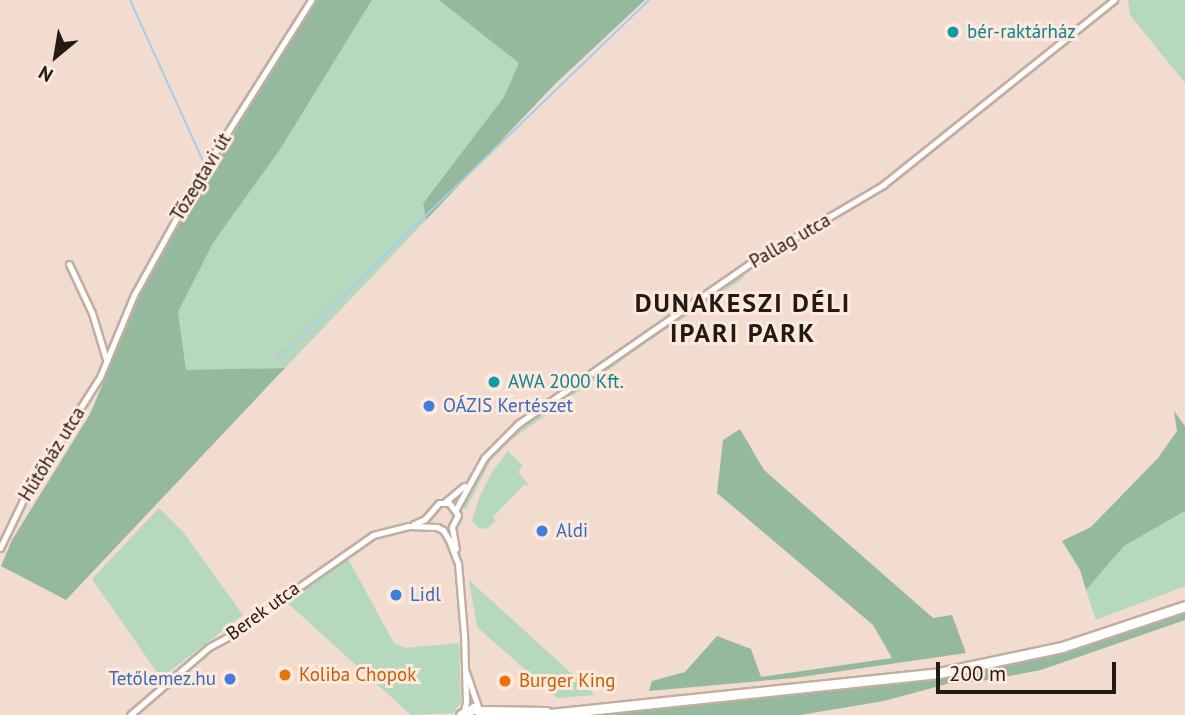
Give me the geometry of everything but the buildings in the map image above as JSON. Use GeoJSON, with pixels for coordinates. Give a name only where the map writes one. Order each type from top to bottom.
{"type":"FeatureCollection","features":[{"type":"Feature","properties":{"kind":"main road"},"geometry":{"type":"LineString","coordinates":[[540,715],[950,671],[1062,647],[1185,606]]}},
{"type":"Feature","properties":{"kind":"main road"},"geometry":{"type":"LineString","coordinates":[[461,714],[552,713]]}},
{"type":"Feature","properties":{"kind":"street","name":"Tőzegtavi út"},"geometry":{"type":"LineString","coordinates":[[106,362],[134,295],[198,179],[311,0]]}},
{"type":"Feature","properties":{"kind":"street","name":"Pallag utca"},"geometry":{"type":"LineString","coordinates":[[456,509],[484,458],[518,425],[749,264],[883,185],[1114,0]]}},
{"type":"Feature","properties":{"kind":"street"},"geometry":{"type":"LineString","coordinates":[[69,264],[104,344],[106,362]]}},
{"type":"Feature","properties":{"kind":"street","name":"Hűtőház utca"},"geometry":{"type":"LineString","coordinates":[[0,548],[27,492],[100,377],[106,362]]}},
{"type":"Feature","properties":{"kind":"street","name":"Pallag utca"},"geometry":{"type":"LineString","coordinates":[[445,502],[469,482]]}},
{"type":"Feature","properties":{"kind":"street"},"geometry":{"type":"LineString","coordinates":[[443,530],[452,527],[457,520],[456,509],[445,502],[439,503],[432,511],[437,527],[443,530],[458,563]]}},
{"type":"Feature","properties":{"kind":"street","name":"Berek utca"},"geometry":{"type":"LineString","coordinates":[[130,715],[209,647],[226,638],[373,534],[408,526],[425,519],[432,511]]}},
{"type":"Feature","properties":{"kind":"street","name":"Berek utca"},"geometry":{"type":"LineString","coordinates":[[408,526],[437,527]]}},
{"type":"Feature","properties":{"kind":"street"},"geometry":{"type":"LineString","coordinates":[[452,527],[458,563],[465,670],[461,714]]}},
{"type":"Feature","properties":{"kind":"street"},"geometry":{"type":"LineString","coordinates":[[465,670],[483,712]]}},
{"type":"Feature","properties":{"kind":"green space"},"geometry":{"type":"Polygon","coordinates":[[[314,0],[372,0],[281,148],[213,243],[178,312],[186,370],[285,368],[66,600],[1,566],[12,540],[90,414],[148,276],[314,0]]]}},
{"type":"Feature","properties":{"kind":"green space"},"geometry":{"type":"Polygon","coordinates":[[[372,0],[439,0],[472,23],[520,63],[504,97],[423,202],[426,220],[285,368],[186,371],[178,312],[213,243],[281,148],[372,0]]]}},
{"type":"Feature","properties":{"kind":"green space"},"geometry":{"type":"Polygon","coordinates":[[[439,0],[645,0],[554,85],[426,220],[423,203],[504,97],[519,63],[439,0]]]}},
{"type":"Feature","properties":{"kind":"green space"},"geometry":{"type":"Polygon","coordinates":[[[1128,0],[1185,0],[1185,83],[1130,15],[1128,0]]]}},
{"type":"Feature","properties":{"kind":"green space"},"geometry":{"type":"Polygon","coordinates":[[[743,273],[744,277],[738,282],[650,340],[511,440],[491,460],[466,509],[461,507],[484,465],[507,439],[693,305],[722,291],[743,273]]]}},
{"type":"Feature","properties":{"kind":"green space"},"geometry":{"type":"Polygon","coordinates":[[[1174,411],[1185,426],[1185,511],[1124,546],[1086,590],[1080,570],[1062,541],[1091,527],[1158,458],[1177,431],[1174,411]]]}},
{"type":"Feature","properties":{"kind":"green space"},"geometry":{"type":"Polygon","coordinates":[[[740,429],[764,470],[933,618],[952,615],[966,653],[794,678],[649,691],[652,681],[685,672],[717,636],[751,649],[761,677],[892,658],[873,625],[717,493],[723,440],[740,429]]]}},
{"type":"Feature","properties":{"kind":"green space"},"geometry":{"type":"Polygon","coordinates":[[[508,451],[523,466],[518,472],[529,485],[524,485],[493,517],[496,521],[488,528],[480,529],[472,521],[480,496],[492,472],[508,451]]]}},
{"type":"Feature","properties":{"kind":"green space"},"geometry":{"type":"Polygon","coordinates":[[[159,508],[184,533],[243,615],[161,678],[92,579],[159,508]]]}},
{"type":"Feature","properties":{"kind":"green space"},"geometry":{"type":"Polygon","coordinates":[[[1185,511],[1185,586],[1096,620],[1086,590],[1124,546],[1185,511]]]}},
{"type":"Feature","properties":{"kind":"green space"},"geometry":{"type":"Polygon","coordinates":[[[347,557],[394,643],[405,648],[459,643],[461,703],[453,713],[411,715],[283,599],[347,557]]]}},
{"type":"Feature","properties":{"kind":"green space"},"geometry":{"type":"Polygon","coordinates":[[[469,580],[595,695],[557,698],[477,627],[469,580]]]}},
{"type":"Feature","properties":{"kind":"green space"},"geometry":{"type":"Polygon","coordinates":[[[1185,613],[1185,620],[1041,670],[982,681],[947,684],[884,701],[800,715],[574,715],[936,678],[1062,650],[1185,613]]]}},
{"type":"Feature","properties":{"kind":"waterway"},"geometry":{"type":"LineString","coordinates":[[130,0],[205,165]]}},
{"type":"Feature","properties":{"kind":"waterway"},"geometry":{"type":"LineString","coordinates":[[277,359],[649,0]]}},
{"type":"Feature","properties":{"kind":"waterway"},"geometry":{"type":"LineString","coordinates":[[207,170],[211,177]]}},
{"type":"Feature","properties":{"kind":"place","name":"bér-raktárház"},"geometry":{"type":"Point","coordinates":[953,32]}},
{"type":"Feature","properties":{"kind":"place","name":"AWA 2000 Kft."},"geometry":{"type":"Point","coordinates":[494,382]}},
{"type":"Feature","properties":{"kind":"place","name":"OÁZIS Kertészet"},"geometry":{"type":"Point","coordinates":[429,406]}},
{"type":"Feature","properties":{"kind":"place","name":"Aldi"},"geometry":{"type":"Point","coordinates":[542,531]}},
{"type":"Feature","properties":{"kind":"place","name":"Lidl"},"geometry":{"type":"Point","coordinates":[396,595]}},
{"type":"Feature","properties":{"kind":"place","name":"Koliba Chopok"},"geometry":{"type":"Point","coordinates":[285,675]}},
{"type":"Feature","properties":{"kind":"place","name":"Tetőlemez.hu"},"geometry":{"type":"Point","coordinates":[230,679]}},
{"type":"Feature","properties":{"kind":"place","name":"Burger King"},"geometry":{"type":"Point","coordinates":[505,681]}},
{"type":"Feature","properties":{"kind":"district","name":"DUNAKESZI DÉLI IPARI PARK"},"geometry":{"type":"Point","coordinates":[743,318]}}]}
